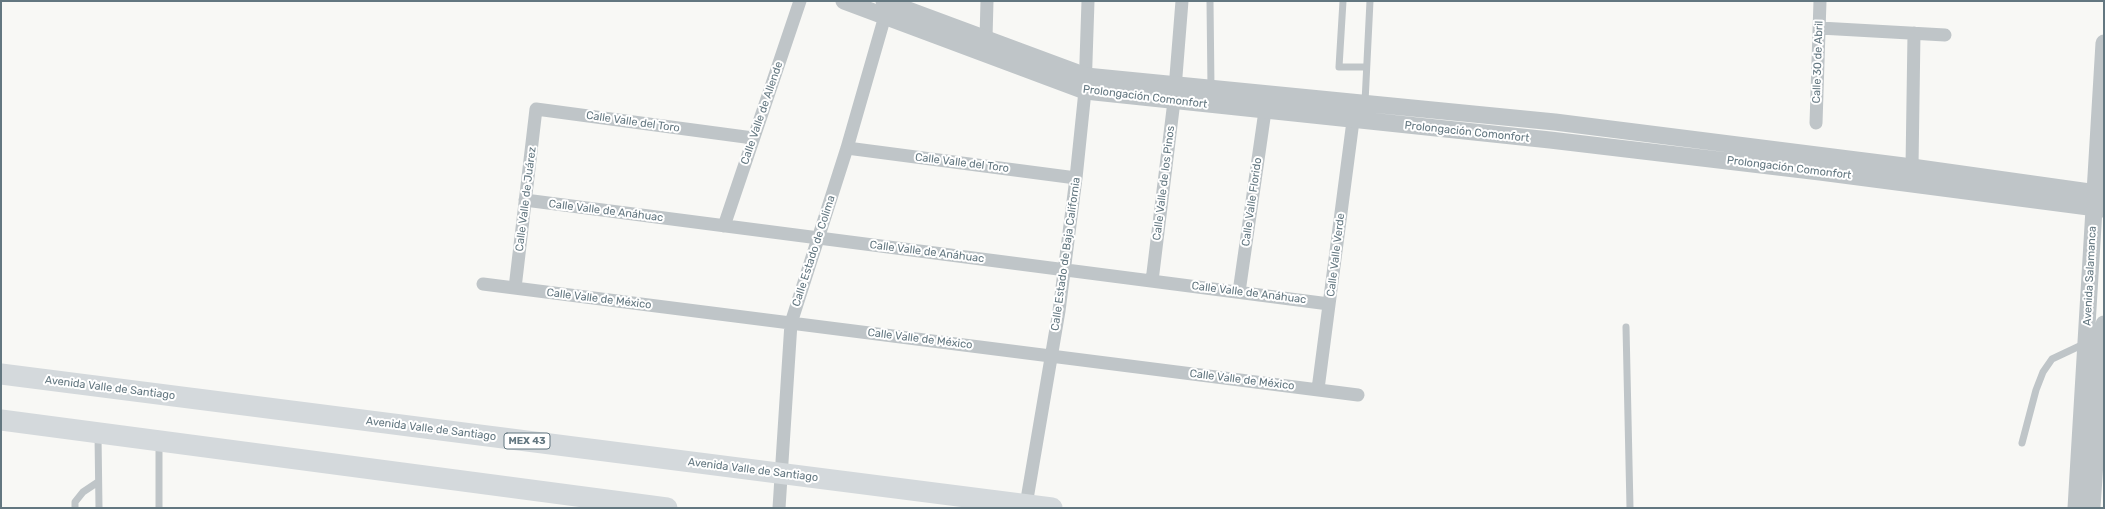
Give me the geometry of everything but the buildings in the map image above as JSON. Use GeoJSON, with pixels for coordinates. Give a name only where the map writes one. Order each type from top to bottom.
{"type":"FeatureCollection","features":[{"type":"Feature","properties":{"kind":"main road","name":"Avenida Valle de Santiago"},"geometry":{"type":"LineString","coordinates":[[1,374],[1052,508]]}},
{"type":"Feature","properties":{"kind":"main road"},"geometry":{"type":"LineString","coordinates":[[1,420],[667,508]]}},
{"type":"Feature","properties":{"kind":"street","name":"Calle Valle de Allende"},"geometry":{"type":"LineString","coordinates":[[724,226],[800,1]]}},
{"type":"Feature","properties":{"kind":"street","name":"Prolongación Comonfort"},"geometry":{"type":"LineString","coordinates":[[844,1],[885,5],[986,38],[1086,84],[1176,84],[1555,122],[1912,167],[2099,201]]}},
{"type":"Feature","properties":{"kind":"street"},"geometry":{"type":"LineString","coordinates":[[986,38],[987,1]]}},
{"type":"Feature","properties":{"kind":"street","name":"Calle Estado de Baja California"},"geometry":{"type":"LineString","coordinates":[[1026,505],[1052,356],[1065,270],[1086,84],[1088,1]]}},
{"type":"Feature","properties":{"kind":"street","name":"Calle Valle de los Pinos"},"geometry":{"type":"LineString","coordinates":[[1152,281],[1176,84],[1182,1]]}},
{"type":"Feature","properties":{"kind":"street","name":"Calle 30 de Abril"},"geometry":{"type":"LineString","coordinates":[[1816,123],[1820,1]]}},
{"type":"Feature","properties":{"kind":"street","name":"Prolongación Comonfort"},"geometry":{"type":"LineString","coordinates":[[885,5],[1086,84],[1174,101],[1353,121],[1550,140],[1790,168],[2099,201]]}},
{"type":"Feature","properties":{"kind":"street","name":"Calle Estado de Colima"},"geometry":{"type":"LineString","coordinates":[[779,508],[791,323],[847,148],[885,5]]}},
{"type":"Feature","properties":{"kind":"street"},"geometry":{"type":"LineString","coordinates":[[1820,28],[1946,35]]}},
{"type":"Feature","properties":{"kind":"street"},"geometry":{"type":"LineString","coordinates":[[1912,167],[1914,33]]}},
{"type":"Feature","properties":{"kind":"street","name":"Avenida Salamanca"},"geometry":{"type":"LineString","coordinates":[[2076,508],[2086,342],[2099,201],[2104,43]]}},
{"type":"Feature","properties":{"kind":"street","name":"Calle Valle del Toro"},"geometry":{"type":"LineString","coordinates":[[536,109],[754,138]]}},
{"type":"Feature","properties":{"kind":"street","name":"Calle Valle de Juárez"},"geometry":{"type":"LineString","coordinates":[[515,288],[536,109]]}},
{"type":"Feature","properties":{"kind":"street","name":"Calle Valle Florido"},"geometry":{"type":"LineString","coordinates":[[1239,292],[1265,111]]}},
{"type":"Feature","properties":{"kind":"street","name":"Calle Valle Verde"},"geometry":{"type":"LineString","coordinates":[[1318,390],[1353,121]]}},
{"type":"Feature","properties":{"kind":"street","name":"Calle Valle del Toro"},"geometry":{"type":"LineString","coordinates":[[847,148],[1076,178]]}},
{"type":"Feature","properties":{"kind":"street","name":"Calle Valle de Anáhuac"},"geometry":{"type":"LineString","coordinates":[[526,200],[1329,304]]}},
{"type":"Feature","properties":{"kind":"street","name":"Calle Valle de México"},"geometry":{"type":"LineString","coordinates":[[483,284],[1358,394]]}},
{"type":"Feature","properties":{"kind":"street","name":"Avenida Salamanca"},"geometry":{"type":"LineString","coordinates":[[2092,508],[2100,458],[2104,324]]}},
{"type":"Feature","properties":{"kind":"lane"},"geometry":{"type":"LineString","coordinates":[[1210,1],[1212,88]]}},
{"type":"Feature","properties":{"kind":"lane"},"geometry":{"type":"LineString","coordinates":[[1343,1],[1339,67],[1366,67]]}},
{"type":"Feature","properties":{"kind":"lane"},"geometry":{"type":"LineString","coordinates":[[1365,102],[1370,1]]}},
{"type":"Feature","properties":{"kind":"lane"},"geometry":{"type":"LineString","coordinates":[[1626,327],[1630,508]]}},
{"type":"Feature","properties":{"kind":"lane"},"geometry":{"type":"LineString","coordinates":[[2022,443],[2036,390],[2043,372],[2052,360],[2086,342]]}},
{"type":"Feature","properties":{"kind":"lane"},"geometry":{"type":"LineString","coordinates":[[98,433],[99,508]]}},
{"type":"Feature","properties":{"kind":"lane"},"geometry":{"type":"LineString","coordinates":[[158,441],[159,508]]}},
{"type":"Feature","properties":{"kind":"lane"},"geometry":{"type":"LineString","coordinates":[[75,508],[75,502],[83,492],[98,482]]}}]}
